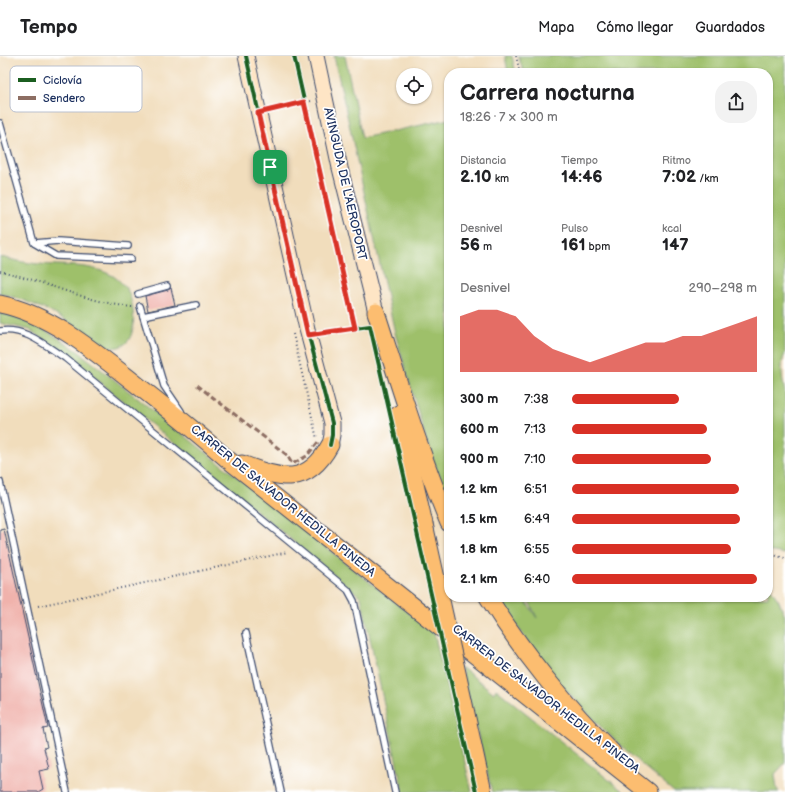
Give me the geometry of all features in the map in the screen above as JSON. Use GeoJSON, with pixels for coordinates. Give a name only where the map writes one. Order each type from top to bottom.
{"type":"FeatureCollection","features":[{"type":"Feature","properties":{"kind":"main road","name":"CARRER DE SALVADOR HEDILLA PINEDA"},"geometry":{"type":"LineString","coordinates":[[0,304],[33,314],[84,345],[115,367],[195,431],[226,458],[648,792]]}},
{"type":"Feature","properties":{"kind":"main road"},"geometry":{"type":"LineString","coordinates":[[373,319],[444,510]]}},
{"type":"Feature","properties":{"kind":"main road"},"geometry":{"type":"LineString","coordinates":[[373,319],[424,524],[483,792]]}},
{"type":"Feature","properties":{"kind":"main road"},"geometry":{"type":"LineString","coordinates":[[226,458],[269,475],[291,477],[307,472],[315,466],[323,458],[330,445]]}},
{"type":"Feature","properties":{"kind":"main road"},"geometry":{"type":"LineString","coordinates":[[491,602],[505,624],[597,738],[652,792]]}},
{"type":"Feature","properties":{"kind":"street"},"geometry":{"type":"LineString","coordinates":[[246,56],[301,336],[332,423],[330,445]]}},
{"type":"Feature","properties":{"kind":"street","name":"AVINGUDA DE L'AEROPORT"},"geometry":{"type":"LineString","coordinates":[[316,56],[373,319]]}},
{"type":"Feature","properties":{"kind":"lane"},"geometry":{"type":"LineString","coordinates":[[0,123],[34,243],[56,256],[131,259]]}},
{"type":"Feature","properties":{"kind":"lane"},"geometry":{"type":"LineString","coordinates":[[34,243],[58,241],[128,246]]}},
{"type":"Feature","properties":{"kind":"lane"},"geometry":{"type":"LineString","coordinates":[[138,294],[167,286]]}},
{"type":"Feature","properties":{"kind":"lane"},"geometry":{"type":"LineString","coordinates":[[143,316],[196,305]]}},
{"type":"Feature","properties":{"kind":"lane"},"geometry":{"type":"LineString","coordinates":[[140,306],[164,386],[195,431]]}},
{"type":"Feature","properties":{"kind":"lane"},"geometry":{"type":"LineString","coordinates":[[0,331],[13,330],[24,333],[65,358],[344,587],[354,601],[396,792]]}},
{"type":"Feature","properties":{"kind":"lane"},"geometry":{"type":"LineString","coordinates":[[0,482],[67,792]]}},
{"type":"Feature","properties":{"kind":"lane"},"geometry":{"type":"LineString","coordinates":[[246,633],[281,792]]}},
{"type":"Feature","properties":{"kind":"path"},"geometry":{"type":"LineString","coordinates":[[516,56],[519,68]]}},
{"type":"Feature","properties":{"kind":"path"},"geometry":{"type":"LineString","coordinates":[[303,96],[306,109]]}},
{"type":"Feature","properties":{"kind":"path"},"geometry":{"type":"LineString","coordinates":[[258,113],[317,100]]}},
{"type":"Feature","properties":{"kind":"path"},"geometry":{"type":"LineString","coordinates":[[0,271],[36,280],[99,302],[132,307],[140,306]]}},
{"type":"Feature","properties":{"kind":"path"},"geometry":{"type":"LineString","coordinates":[[301,336],[354,326],[373,319]]}},
{"type":"Feature","properties":{"kind":"path"},"geometry":{"type":"LineString","coordinates":[[38,606],[299,550]]}},
{"type":"Feature","properties":{"kind":"path"},"geometry":{"type":"LineString","coordinates":[[773,555],[785,558]]}},
{"type":"Feature","properties":{"kind":"green space"},"geometry":{"type":"Polygon","coordinates":[[[334,56],[345,56],[362,138],[444,120],[444,491],[425,436],[395,333],[334,56]]]}},
{"type":"Feature","properties":{"kind":"green space"},"geometry":{"type":"Polygon","coordinates":[[[505,56],[512,56],[515,68],[507,68],[505,56]]]}},
{"type":"Feature","properties":{"kind":"green space"},"geometry":{"type":"Polygon","coordinates":[[[518,56],[785,56],[785,354],[782,368],[785,393],[785,554],[773,552],[773,68],[522,68],[518,56]]]}},
{"type":"Feature","properties":{"kind":"green space"},"geometry":{"type":"Polygon","coordinates":[[[0,257],[30,263],[83,267],[113,276],[126,287],[131,299],[134,318],[130,337],[126,343],[118,347],[108,347],[93,340],[75,326],[45,309],[0,293],[0,257]]]}},
{"type":"Feature","properties":{"kind":"green space"},"geometry":{"type":"Polygon","coordinates":[[[0,313],[32,323],[79,352],[434,633],[472,792],[403,792],[361,597],[78,364],[30,330],[0,323],[0,313]]]}},
{"type":"Feature","properties":{"kind":"green space"},"geometry":{"type":"Polygon","coordinates":[[[773,592],[779,601],[785,616],[785,763],[775,774],[777,789],[779,792],[674,792],[619,745],[568,692],[537,655],[500,602],[526,602],[537,618],[529,602],[773,602],[773,592]]]}},
{"type":"Feature","properties":{"kind":"green space"},"geometry":{"type":"Polygon","coordinates":[[[461,667],[494,693],[496,689],[624,792],[492,792],[461,667]]]}},
{"type":"Feature","properties":{"kind":"building"},"geometry":{"type":"Polygon","coordinates":[[[171,288],[175,305],[148,311],[145,296],[171,288]]]}},
{"type":"Feature","properties":{"kind":"building"},"geometry":{"type":"Polygon","coordinates":[[[4,529],[48,728],[43,729],[47,747],[44,748],[49,769],[39,771],[43,789],[38,792],[0,792],[0,530],[4,529]]]}},
{"type":"Feature","properties":{"kind":"marked path"},"geometry":{"type":"LineString","coordinates":[[197,385],[287,455],[292,464],[307,456],[318,442]]}},
{"type":"Feature","properties":{"kind":"cycle path"},"geometry":{"type":"LineString","coordinates":[[246,56],[307,329],[332,423],[330,445]]}},
{"type":"Feature","properties":{"kind":"cycle path"},"geometry":{"type":"LineString","coordinates":[[294,56],[355,328],[370,326],[476,792]]}},
{"type":"Feature","properties":{"kind":"route"},"geometry":{"type":"LineString","coordinates":[[304,102],[340,270],[355,328],[308,335],[270,167],[258,113],[304,102]]}}]}
